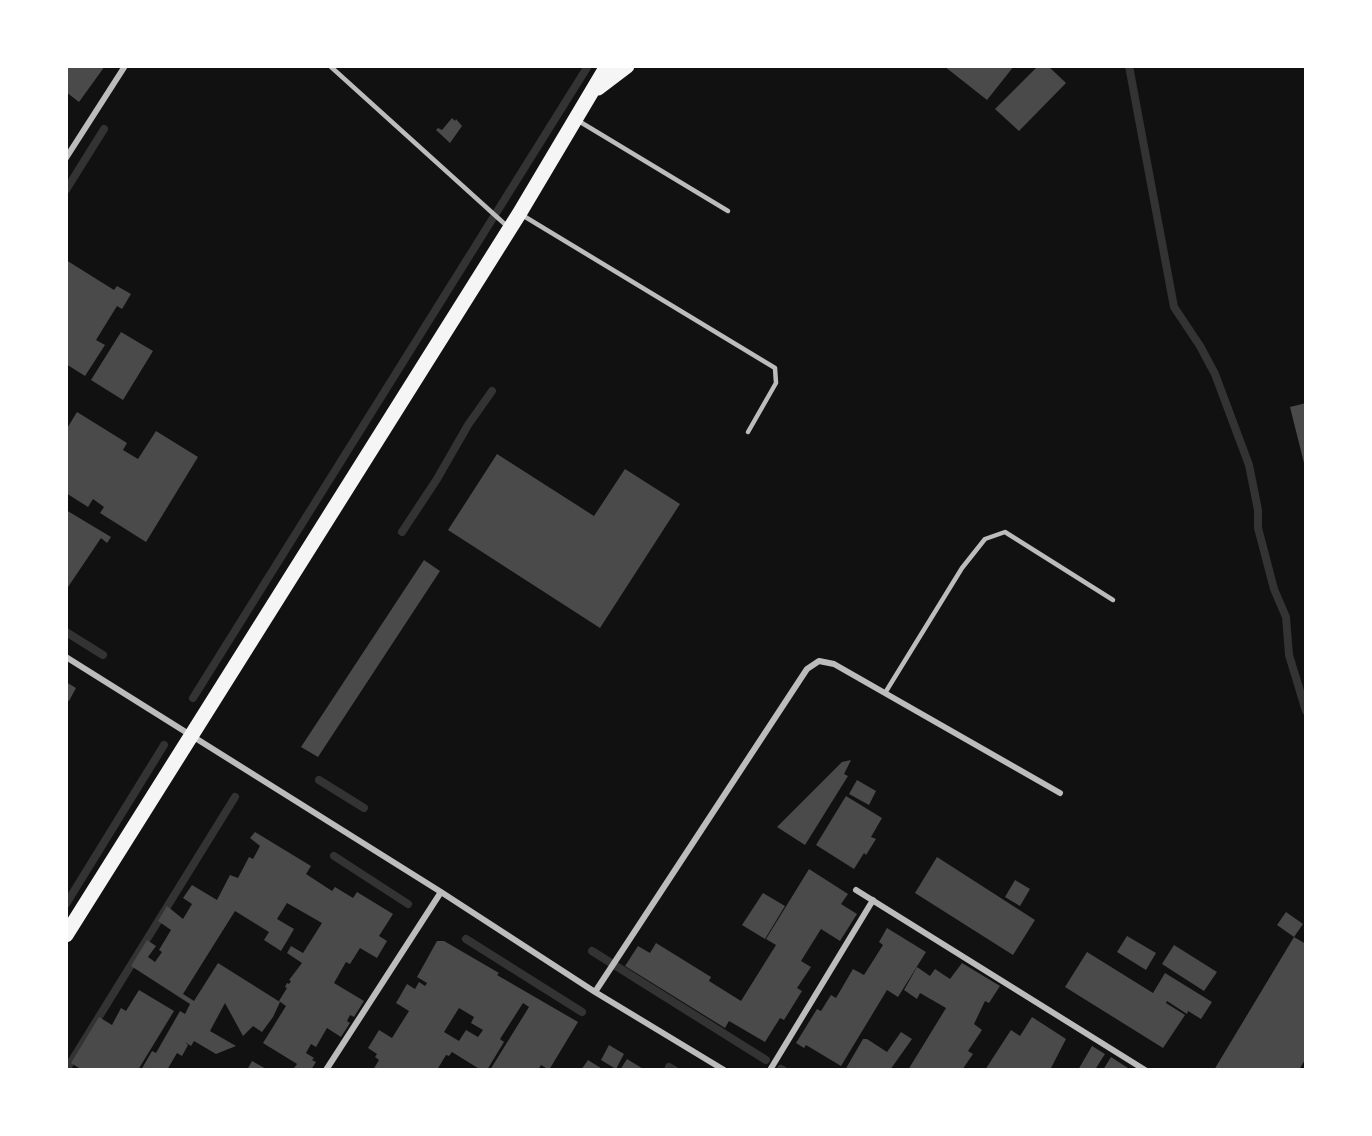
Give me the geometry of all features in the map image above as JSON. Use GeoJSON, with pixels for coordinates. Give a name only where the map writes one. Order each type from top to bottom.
{"type":"FeatureCollection","features":[{"type":"Feature","properties":{"kind":"main road"},"geometry":{"type":"LineString","coordinates":[[66,935],[510,229],[608,66]]}},
{"type":"Feature","properties":{"kind":"main road"},"geometry":{"type":"LineString","coordinates":[[594,92],[627,66]]}},
{"type":"Feature","properties":{"kind":"street"},"geometry":{"type":"LineString","coordinates":[[66,158],[125,66]]}},
{"type":"Feature","properties":{"kind":"street"},"geometry":{"type":"LineString","coordinates":[[66,657],[441,892],[594,992],[724,1070]]}},
{"type":"Feature","properties":{"kind":"street"},"geometry":{"type":"LineString","coordinates":[[594,992],[807,669],[819,661],[834,664],[1060,793]]}},
{"type":"Feature","properties":{"kind":"street"},"geometry":{"type":"LineString","coordinates":[[856,890],[1145,1070]]}},
{"type":"Feature","properties":{"kind":"street"},"geometry":{"type":"LineString","coordinates":[[326,1070],[441,892]]}},
{"type":"Feature","properties":{"kind":"street"},"geometry":{"type":"LineString","coordinates":[[770,1070],[873,900]]}},
{"type":"Feature","properties":{"kind":"lane"},"geometry":{"type":"LineString","coordinates":[[330,66],[510,229]]}},
{"type":"Feature","properties":{"kind":"lane"},"geometry":{"type":"LineString","coordinates":[[577,120],[728,211]]}},
{"type":"Feature","properties":{"kind":"lane"},"geometry":{"type":"LineString","coordinates":[[519,214],[775,368],[776,383],[748,432]]}},
{"type":"Feature","properties":{"kind":"lane"},"geometry":{"type":"LineString","coordinates":[[885,693],[962,568],[985,539],[1005,532],[1113,600]]}},
{"type":"Feature","properties":{"kind":"building"},"geometry":{"type":"Polygon","coordinates":[[[66,66],[105,66],[79,102],[66,92],[66,66]]]}},
{"type":"Feature","properties":{"kind":"building"},"geometry":{"type":"Polygon","coordinates":[[[944,66],[1014,66],[987,100],[944,66]]]}},
{"type":"Feature","properties":{"kind":"building"},"geometry":{"type":"Polygon","coordinates":[[[1038,66],[1048,66],[1066,83],[1019,131],[995,109],[1038,66]]]}},
{"type":"Feature","properties":{"kind":"building"},"geometry":{"type":"Polygon","coordinates":[[[452,118],[462,126],[450,143],[436,130],[438,128],[442,130],[452,118]]]}},
{"type":"Feature","properties":{"kind":"building"},"geometry":{"type":"Polygon","coordinates":[[[66,260],[114,290],[117,286],[131,294],[122,309],[117,306],[96,340],[105,345],[85,376],[66,364],[66,260]]]}},
{"type":"Feature","properties":{"kind":"building"},"geometry":{"type":"Polygon","coordinates":[[[121,332],[153,351],[123,400],[91,380],[121,332]]]}},
{"type":"Feature","properties":{"kind":"building"},"geometry":{"type":"Polygon","coordinates":[[[1306,403],[1306,467],[1305,467],[1290,407],[1306,403]]]}},
{"type":"Feature","properties":{"kind":"building"},"geometry":{"type":"Polygon","coordinates":[[[77,412],[127,443],[123,450],[138,459],[156,431],[198,457],[146,542],[100,513],[104,507],[93,499],[88,507],[66,493],[66,430],[77,412]]]}},
{"type":"Feature","properties":{"kind":"building"},"geometry":{"type":"Polygon","coordinates":[[[497,454],[594,516],[625,469],[680,504],[600,628],[448,530],[497,454]]]}},
{"type":"Feature","properties":{"kind":"building"},"geometry":{"type":"Polygon","coordinates":[[[66,510],[111,537],[107,543],[101,538],[66,590],[66,510]]]}},
{"type":"Feature","properties":{"kind":"building"},"geometry":{"type":"Polygon","coordinates":[[[424,560],[440,571],[318,757],[301,747],[424,560]]]}},
{"type":"Feature","properties":{"kind":"building"},"geometry":{"type":"Polygon","coordinates":[[[66,682],[76,688],[69,701],[66,699],[66,682]]]}},
{"type":"Feature","properties":{"kind":"building"},"geometry":{"type":"Polygon","coordinates":[[[851,760],[844,774],[848,776],[805,845],[777,827],[842,762],[851,760]]]}},
{"type":"Feature","properties":{"kind":"building"},"geometry":{"type":"Polygon","coordinates":[[[857,780],[876,791],[869,805],[849,794],[857,780]]]}},
{"type":"Feature","properties":{"kind":"building"},"geometry":{"type":"Polygon","coordinates":[[[846,796],[882,818],[871,837],[876,839],[854,869],[816,845],[846,796]]]}},
{"type":"Feature","properties":{"kind":"building"},"geometry":{"type":"Polygon","coordinates":[[[255,832],[311,866],[306,874],[332,891],[335,887],[353,898],[357,892],[393,914],[379,936],[387,941],[377,958],[360,948],[350,964],[346,962],[334,983],[364,1001],[354,1017],[350,1015],[347,1021],[350,1023],[341,1037],[327,1028],[316,1047],[311,1044],[306,1053],[316,1062],[311,1070],[294,1068],[297,1064],[263,1043],[286,1006],[279,1001],[287,988],[285,987],[302,963],[287,953],[291,946],[303,953],[322,923],[287,903],[277,919],[294,929],[281,951],[264,940],[269,932],[235,911],[183,994],[194,1001],[218,963],[280,1002],[273,1017],[262,1032],[253,1026],[243,1036],[225,1003],[210,1031],[236,1046],[216,1054],[194,1041],[191,1046],[185,1042],[188,1045],[182,1056],[177,1053],[167,1070],[141,1070],[152,1051],[156,1053],[180,1011],[185,1014],[190,1004],[131,966],[147,940],[156,946],[148,957],[155,962],[171,930],[158,921],[167,906],[183,919],[192,904],[183,898],[192,885],[217,900],[230,875],[238,878],[249,857],[253,859],[260,846],[250,838],[255,832]]]}},
{"type":"Feature","properties":{"kind":"building"},"geometry":{"type":"Polygon","coordinates":[[[937,857],[1035,920],[1013,955],[915,893],[937,857]]]}},
{"type":"Feature","properties":{"kind":"building"},"geometry":{"type":"Polygon","coordinates":[[[809,869],[848,894],[841,904],[857,914],[840,941],[821,929],[801,961],[811,967],[797,988],[802,991],[784,1020],[780,1018],[765,1042],[729,1021],[725,1028],[625,966],[638,946],[650,953],[656,943],[711,977],[709,981],[741,1001],[776,945],[766,939],[809,869]]]}},
{"type":"Feature","properties":{"kind":"building"},"geometry":{"type":"Polygon","coordinates":[[[1015,880],[1030,889],[1020,906],[1005,897],[1015,880]]]}},
{"type":"Feature","properties":{"kind":"building"},"geometry":{"type":"Polygon","coordinates":[[[763,893],[785,906],[765,939],[742,925],[763,893]]]}},
{"type":"Feature","properties":{"kind":"building"},"geometry":{"type":"Polygon","coordinates":[[[1286,912],[1303,924],[1294,937],[1277,925],[1286,912]]]}},
{"type":"Feature","properties":{"kind":"building"},"geometry":{"type":"Polygon","coordinates":[[[887,928],[926,952],[898,997],[887,990],[841,1066],[806,1045],[804,1048],[796,1043],[817,1009],[821,1011],[831,995],[836,998],[853,969],[864,975],[883,945],[879,942],[887,928]]]}},
{"type":"Feature","properties":{"kind":"building"},"geometry":{"type":"Polygon","coordinates":[[[1127,936],[1156,953],[1146,970],[1117,952],[1127,936]]]}},
{"type":"Feature","properties":{"kind":"building"},"geometry":{"type":"Polygon","coordinates":[[[1294,937],[1306,944],[1306,1058],[1299,1070],[1214,1070],[1294,937]]]}},
{"type":"Feature","properties":{"kind":"building"},"geometry":{"type":"Polygon","coordinates":[[[437,941],[444,941],[578,1022],[549,1070],[541,1065],[538,1070],[490,1070],[529,1007],[523,1003],[500,1039],[504,1042],[487,1070],[481,1070],[452,1052],[449,1056],[446,1055],[437,1070],[373,1070],[379,1060],[375,1057],[377,1054],[368,1048],[379,1030],[392,1038],[409,1011],[396,1003],[407,984],[415,989],[419,982],[425,986],[427,983],[417,977],[437,941]],[[459,1008],[444,1032],[459,1041],[466,1030],[478,1037],[483,1030],[471,1023],[474,1017],[459,1008]]]}},
{"type":"Feature","properties":{"kind":"building"},"geometry":{"type":"Polygon","coordinates":[[[1174,945],[1217,972],[1204,991],[1162,964],[1174,945]]]}},
{"type":"Feature","properties":{"kind":"building"},"geometry":{"type":"Polygon","coordinates":[[[1087,952],[1153,993],[1165,973],[1212,1002],[1201,1019],[1188,1011],[1187,1014],[1167,1001],[1166,1003],[1185,1015],[1163,1048],[1065,987],[1087,952]]]}},
{"type":"Feature","properties":{"kind":"building"},"geometry":{"type":"Polygon","coordinates":[[[962,963],[1000,986],[989,1003],[985,1001],[974,1024],[982,1030],[968,1051],[973,1054],[962,1070],[908,1070],[946,1008],[920,993],[917,999],[904,990],[917,967],[930,976],[935,969],[950,979],[962,963]]]}},
{"type":"Feature","properties":{"kind":"building"},"geometry":{"type":"Polygon","coordinates":[[[139,990],[174,1011],[138,1070],[82,1070],[71,1063],[99,1017],[112,1025],[121,1008],[126,1011],[139,990]]]}},
{"type":"Feature","properties":{"kind":"building"},"geometry":{"type":"Polygon","coordinates":[[[1032,1017],[1066,1039],[1050,1070],[985,1070],[1011,1030],[1020,1036],[1032,1017]]]}},
{"type":"Feature","properties":{"kind":"building"},"geometry":{"type":"Polygon","coordinates":[[[901,1032],[912,1039],[890,1070],[845,1070],[863,1039],[867,1039],[887,1052],[901,1032]]]}},
{"type":"Feature","properties":{"kind":"building"},"geometry":{"type":"Polygon","coordinates":[[[609,1045],[624,1054],[616,1069],[601,1060],[609,1045]]]}},
{"type":"Feature","properties":{"kind":"building"},"geometry":{"type":"Polygon","coordinates":[[[1092,1046],[1105,1054],[1096,1068],[1098,1070],[1078,1070],[1092,1046]]]}},
{"type":"Feature","properties":{"kind":"building"},"geometry":{"type":"Polygon","coordinates":[[[1111,1057],[1131,1070],[1103,1070],[1111,1057]]]}},
{"type":"Feature","properties":{"kind":"building"},"geometry":{"type":"Polygon","coordinates":[[[627,1059],[645,1070],[620,1070],[627,1059]]]}},
{"type":"Feature","properties":{"kind":"building"},"geometry":{"type":"Polygon","coordinates":[[[588,1060],[604,1070],[581,1070],[588,1060]]]}},
{"type":"Feature","properties":{"kind":"building"},"geometry":{"type":"Polygon","coordinates":[[[252,1061],[268,1070],[247,1070],[252,1061]]]}},
{"type":"Feature","properties":{"kind":"waterway"},"geometry":{"type":"LineString","coordinates":[[193,698],[588,66]]}},
{"type":"Feature","properties":{"kind":"waterway"},"geometry":{"type":"LineString","coordinates":[[1129,66],[1174,307],[1200,346],[1215,374],[1249,465],[1258,510],[1258,528],[1274,589],[1286,617],[1289,655],[1306,711]]}},
{"type":"Feature","properties":{"kind":"waterway"},"geometry":{"type":"LineString","coordinates":[[66,190],[104,129]]}},
{"type":"Feature","properties":{"kind":"waterway"},"geometry":{"type":"LineString","coordinates":[[402,532],[437,479],[468,425],[492,391]]}},
{"type":"Feature","properties":{"kind":"waterway"},"geometry":{"type":"LineString","coordinates":[[66,632],[103,655]]}},
{"type":"Feature","properties":{"kind":"waterway"},"geometry":{"type":"LineString","coordinates":[[66,904],[164,745]]}},
{"type":"Feature","properties":{"kind":"waterway"},"geometry":{"type":"LineString","coordinates":[[319,780],[364,808]]}},
{"type":"Feature","properties":{"kind":"waterway"},"geometry":{"type":"LineString","coordinates":[[66,1070],[235,797]]}},
{"type":"Feature","properties":{"kind":"waterway"},"geometry":{"type":"LineString","coordinates":[[334,856],[408,904]]}},
{"type":"Feature","properties":{"kind":"waterway"},"geometry":{"type":"LineString","coordinates":[[466,939],[582,1012]]}},
{"type":"Feature","properties":{"kind":"waterway"},"geometry":{"type":"LineString","coordinates":[[592,951],[766,1060]]}},
{"type":"Feature","properties":{"kind":"waterway"},"geometry":{"type":"LineString","coordinates":[[669,1067],[674,1070]]}}]}
